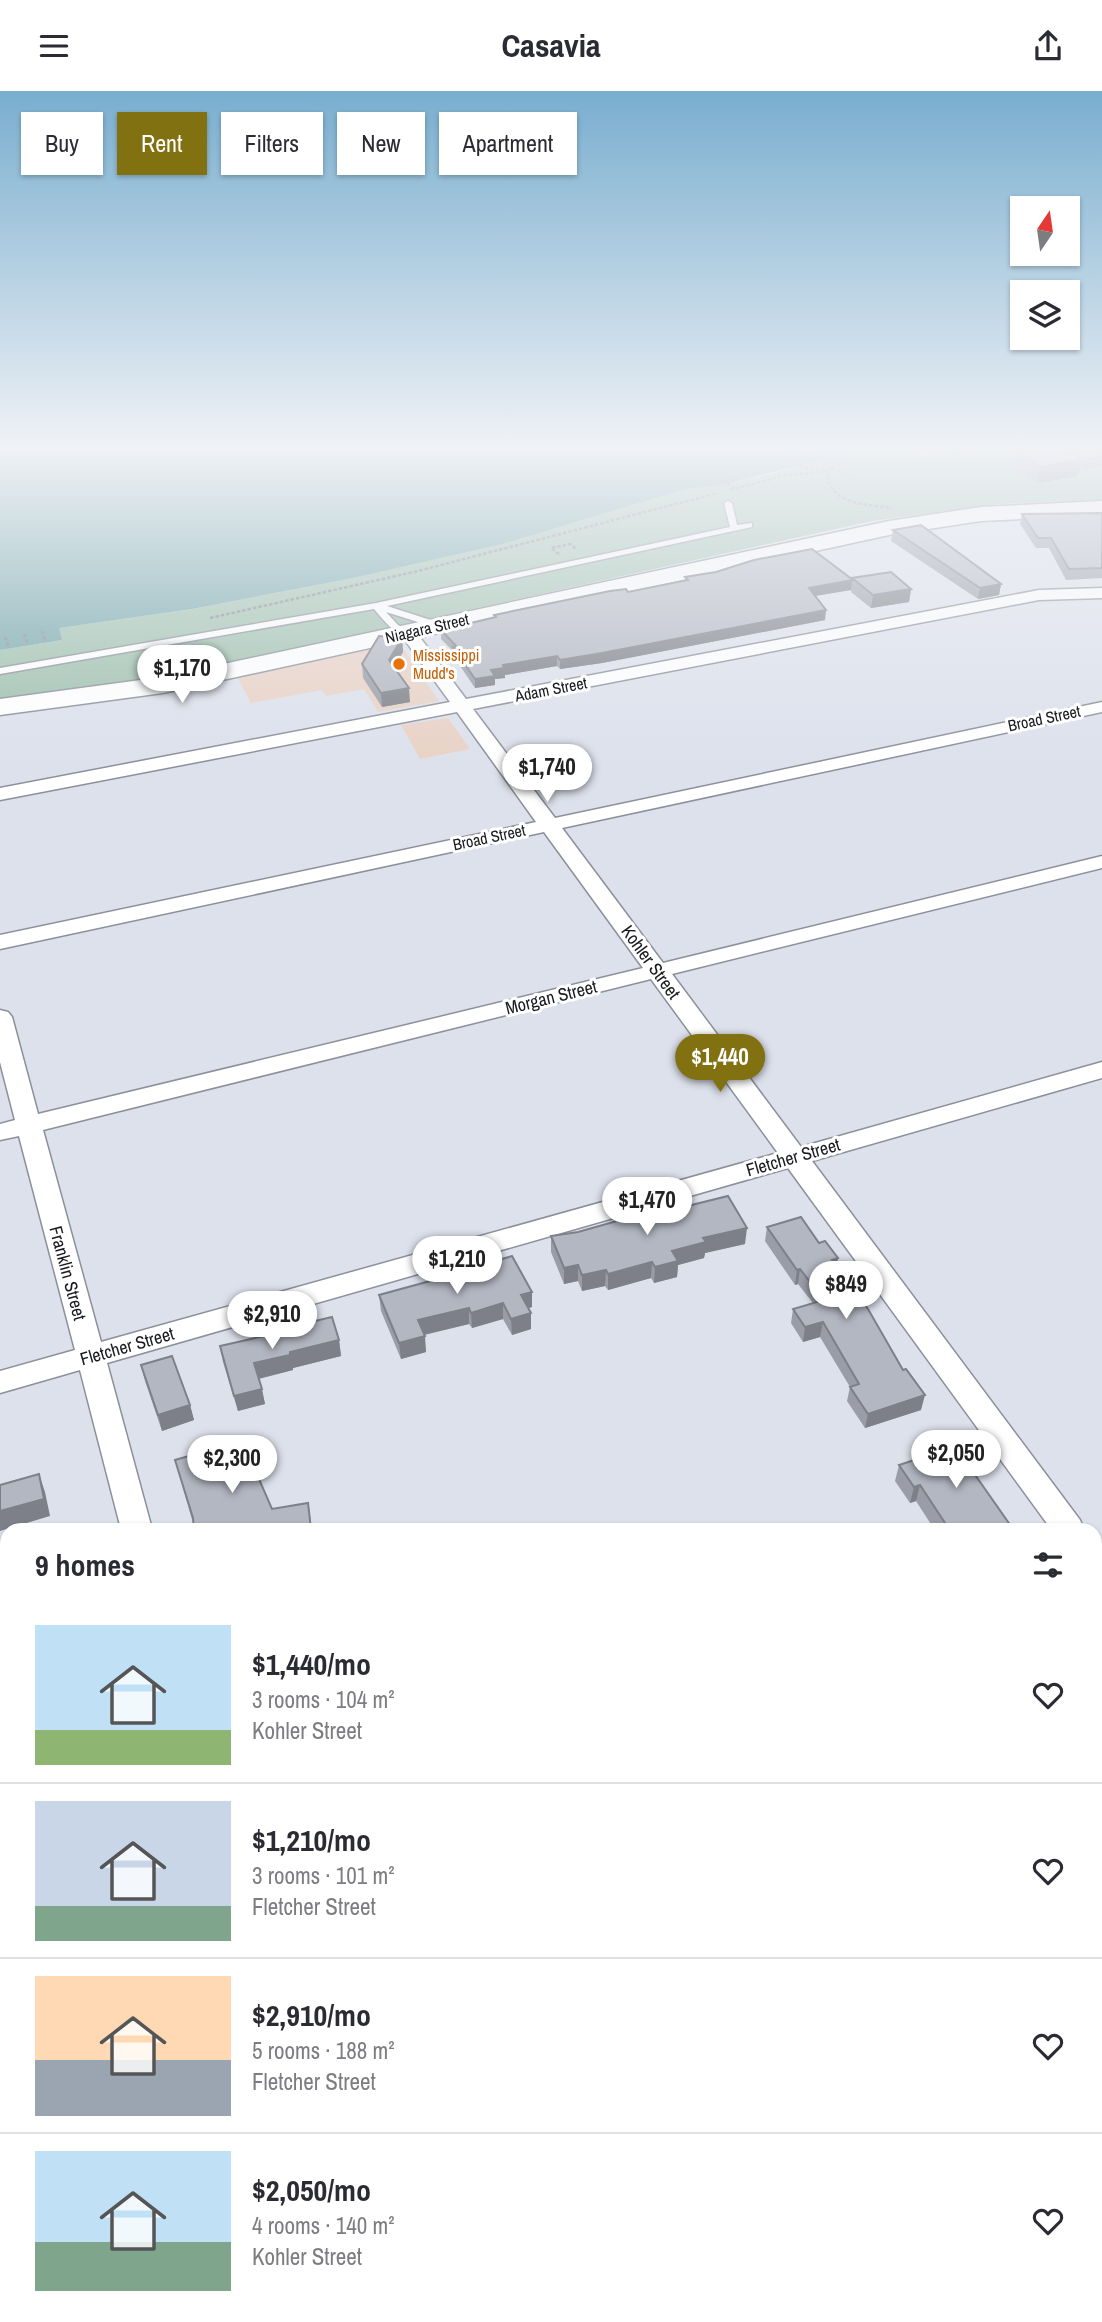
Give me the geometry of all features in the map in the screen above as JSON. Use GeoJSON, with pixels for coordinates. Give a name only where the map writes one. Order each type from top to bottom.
{"type":"FeatureCollection","features":[{"type":"Feature","properties":{"kind":"main road","name":"Niagara Street"},"geometry":{"type":"LineString","coordinates":[[0,707],[163,685],[767,554]]}},
{"type":"Feature","properties":{"kind":"street","name":"Adam Street"},"geometry":{"type":"LineString","coordinates":[[0,794],[1039,595],[1102,593]]}},
{"type":"Feature","properties":{"kind":"street","name":"Kohler Street"},"geometry":{"type":"LineString","coordinates":[[407,632],[1065,1523]]}},
{"type":"Feature","properties":{"kind":"street","name":"Broad Street"},"geometry":{"type":"LineString","coordinates":[[0,942],[1102,706]]}},
{"type":"Feature","properties":{"kind":"street","name":"Morgan Street"},"geometry":{"type":"LineString","coordinates":[[0,1132],[1102,862]]}},
{"type":"Feature","properties":{"kind":"street","name":"Franklin Street"},"geometry":{"type":"LineString","coordinates":[[0,1017],[135,1523]]}},
{"type":"Feature","properties":{"kind":"street","name":"Fletcher Street"},"geometry":{"type":"LineString","coordinates":[[0,1382],[1102,1070]]}},
{"type":"Feature","properties":{"kind":"lane"},"geometry":{"type":"LineString","coordinates":[[0,671],[376,606],[614,554]]}},
{"type":"Feature","properties":{"kind":"lane"},"geometry":{"type":"LineString","coordinates":[[376,606],[437,625]]}},
{"type":"Feature","properties":{"kind":"lane"},"geometry":{"type":"LineString","coordinates":[[376,606],[395,627],[407,632]]}},
{"type":"Feature","properties":{"kind":"path"},"geometry":{"type":"LineString","coordinates":[[202,621],[226,613],[418,571],[481,554]]}},
{"type":"Feature","properties":{"kind":"path"},"geometry":{"type":"LineString","coordinates":[[42,631],[46,642]]}},
{"type":"Feature","properties":{"kind":"path"},"geometry":{"type":"LineString","coordinates":[[24,634],[28,645]]}},
{"type":"Feature","properties":{"kind":"path"},"geometry":{"type":"LineString","coordinates":[[5,637],[9,648]]}},
{"type":"Feature","properties":{"kind":"shaded area"},"geometry":{"type":"Polygon","coordinates":[[[399,642],[439,701],[378,712],[364,689],[326,696],[322,690],[251,703],[237,677],[399,642]]]}},
{"type":"Feature","properties":{"kind":"shaded area"},"geometry":{"type":"Polygon","coordinates":[[[448,718],[470,749],[420,759],[401,725],[448,718]]]}},
{"type":"Feature","properties":{"kind":"green space"},"geometry":{"type":"Polygon","coordinates":[[[441,554],[722,554],[147,681],[0,698],[0,650],[62,640],[58,628],[192,609],[348,579],[441,554]]]}},
{"type":"Feature","properties":{"kind":"water"},"geometry":{"type":"Polygon","coordinates":[[[0,554],[458,554],[348,579],[192,609],[59,628],[62,640],[0,650],[0,554]]]}},
{"type":"Feature","properties":{"kind":"building"},"geometry":{"type":"Polygon","coordinates":[[[785,554],[819,554],[853,580],[809,588],[826,610],[602,653],[560,660],[557,656],[503,665],[504,668],[491,670],[495,676],[475,679],[453,647],[458,648],[441,630],[496,617],[494,615],[610,591],[626,589],[628,592],[688,580],[685,577],[716,572],[785,554]]]}},
{"type":"Feature","properties":{"kind":"building"},"geometry":{"type":"Polygon","coordinates":[[[929,554],[960,554],[1001,584],[980,588],[929,554]]]}},
{"type":"Feature","properties":{"kind":"building"},"geometry":{"type":"Polygon","coordinates":[[[1060,554],[1102,554],[1102,568],[1069,569],[1060,554]]]}},
{"type":"Feature","properties":{"kind":"building"},"geometry":{"type":"Polygon","coordinates":[[[891,572],[911,589],[873,595],[852,578],[891,572]]]}},
{"type":"Feature","properties":{"kind":"building"},"geometry":{"type":"Polygon","coordinates":[[[379,636],[402,638],[389,660],[409,688],[381,693],[362,664],[379,636]]]}},
{"type":"Feature","properties":{"kind":"building"},"geometry":{"type":"Polygon","coordinates":[[[728,1196],[747,1228],[703,1238],[706,1242],[672,1251],[678,1261],[655,1267],[652,1262],[608,1274],[606,1270],[582,1275],[578,1265],[564,1268],[551,1236],[578,1232],[649,1212],[651,1215],[728,1196]]]}},
{"type":"Feature","properties":{"kind":"building"},"geometry":{"type":"Polygon","coordinates":[[[801,1217],[819,1243],[825,1241],[838,1258],[832,1260],[868,1309],[903,1370],[906,1369],[925,1395],[868,1414],[850,1387],[859,1384],[823,1322],[805,1327],[793,1309],[824,1300],[800,1269],[797,1270],[767,1227],[801,1217]]]}},
{"type":"Feature","properties":{"kind":"building"},"geometry":{"type":"Polygon","coordinates":[[[512,1256],[532,1292],[521,1295],[531,1313],[511,1319],[503,1303],[471,1313],[469,1308],[418,1320],[425,1336],[399,1343],[379,1295],[452,1275],[450,1271],[471,1265],[472,1268],[512,1256]]]}},
{"type":"Feature","properties":{"kind":"building"},"geometry":{"type":"Polygon","coordinates":[[[332,1317],[339,1340],[254,1363],[262,1389],[234,1396],[220,1346],[291,1330],[290,1327],[332,1317]]]}},
{"type":"Feature","properties":{"kind":"building"},"geometry":{"type":"Polygon","coordinates":[[[172,1356],[190,1405],[158,1415],[141,1365],[172,1356]]]}},
{"type":"Feature","properties":{"kind":"building"},"geometry":{"type":"Polygon","coordinates":[[[234,1443],[244,1474],[255,1470],[272,1509],[308,1503],[310,1523],[193,1523],[175,1460],[234,1443]]]}},
{"type":"Feature","properties":{"kind":"building"},"geometry":{"type":"Polygon","coordinates":[[[963,1444],[978,1466],[971,1469],[1009,1523],[945,1523],[920,1485],[914,1487],[899,1465],[963,1444]]]}},
{"type":"Feature","properties":{"kind":"building"},"geometry":{"type":"Polygon","coordinates":[[[39,1474],[44,1499],[0,1511],[0,1485],[39,1474]]]}},
{"type":"Feature","properties":{"kind":"place","name":"Mississippi Mudd's"},"geometry":{"type":"Point","coordinates":[399,664]}}]}
